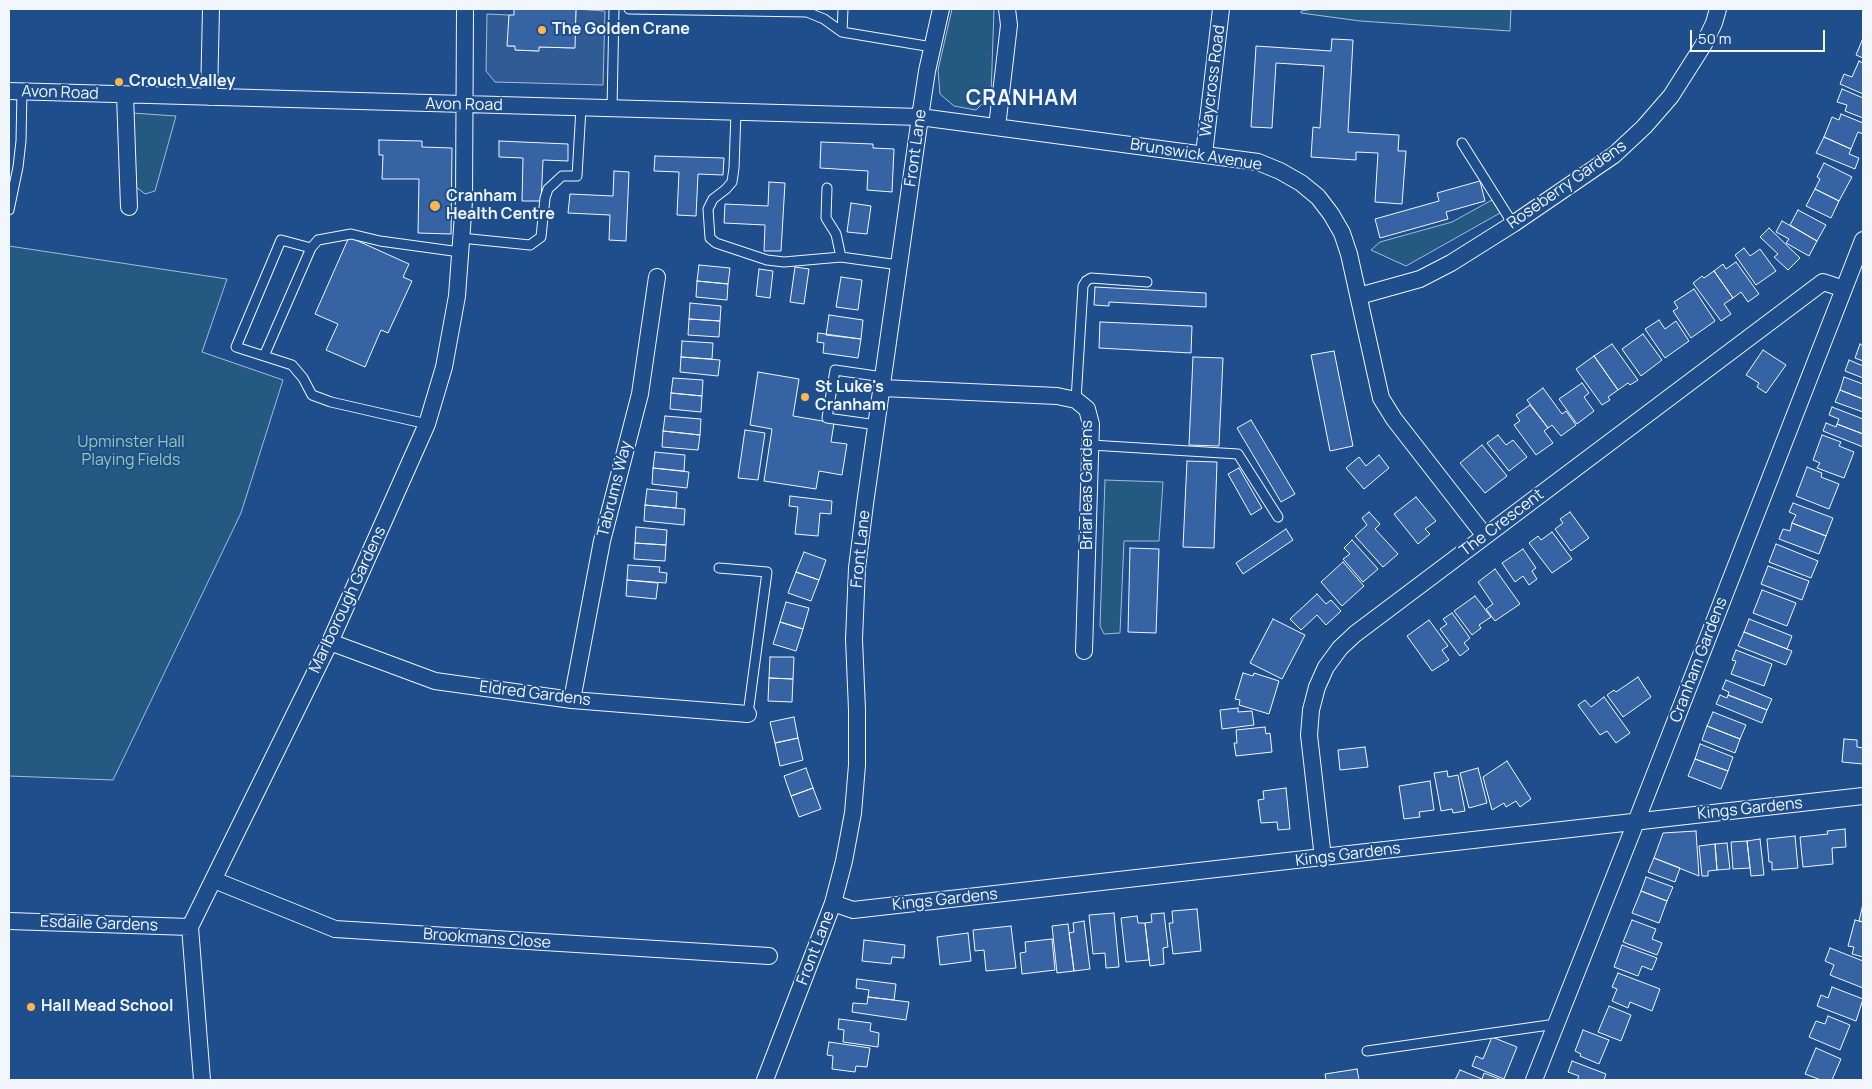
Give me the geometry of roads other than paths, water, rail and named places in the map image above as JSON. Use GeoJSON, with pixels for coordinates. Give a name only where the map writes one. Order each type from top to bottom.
{"type":"FeatureCollection","features":[{"type":"Feature","properties":{"kind":"street"},"geometry":{"type":"LineString","coordinates":[[209,98],[211,9]]}},
{"type":"Feature","properties":{"kind":"street","name":"Marlborough Gardens"},"geometry":{"type":"LineString","coordinates":[[190,927],[330,642],[427,424],[444,367],[457,296],[464,201],[465,9]]}},
{"type":"Feature","properties":{"kind":"street","name":"Front Lane"},"geometry":{"type":"LineString","coordinates":[[765,1080],[833,903],[844,861],[853,813],[857,765],[854,639],[858,568],[920,117],[940,9]]}},
{"type":"Feature","properties":{"kind":"street"},"geometry":{"type":"LineString","coordinates":[[997,127],[1009,25],[1007,9]]}},
{"type":"Feature","properties":{"kind":"street","name":"Waycross Road"},"geometry":{"type":"LineString","coordinates":[[1204,154],[1221,9]]}},
{"type":"Feature","properties":{"kind":"street","name":"Roseberry Gardens"},"geometry":{"type":"LineString","coordinates":[[1359,296],[1420,279],[1451,263],[1513,224],[1614,155],[1644,127],[1671,96],[1692,66],[1714,23],[1718,9]]}},
{"type":"Feature","properties":{"kind":"street","name":"Avon Road"},"geometry":{"type":"LineString","coordinates":[[15,91],[920,117]]}},
{"type":"Feature","properties":{"kind":"street"},"geometry":{"type":"LineString","coordinates":[[125,95],[129,207]]}},
{"type":"Feature","properties":{"kind":"street","name":"Brunswick Avenue"},"geometry":{"type":"LineString","coordinates":[[920,117],[1258,162],[1280,171],[1301,183],[1318,197],[1342,233],[1349,254],[1382,398],[1394,419],[1486,536]]}},
{"type":"Feature","properties":{"kind":"street","name":"Cranham Gardens"},"geometry":{"type":"LineString","coordinates":[[1534,1080],[1863,240]]}},
{"type":"Feature","properties":{"kind":"street","name":"Tabrums Way"},"geometry":{"type":"LineString","coordinates":[[572,700],[602,541],[640,394],[657,277]]}},
{"type":"Feature","properties":{"kind":"street","name":"The Crescent"},"geometry":{"type":"LineString","coordinates":[[1323,858],[1309,735],[1311,710],[1316,686],[1326,667],[1340,648],[1355,634],[1823,282],[1844,289]]}},
{"type":"Feature","properties":{"kind":"street","name":"Briarleas Gardens"},"geometry":{"type":"LineString","coordinates":[[882,383],[1057,396],[1076,400],[1088,410],[1091,424],[1091,445],[1084,651]]}},
{"type":"Feature","properties":{"kind":"street","name":"Eldred Gardens"},"geometry":{"type":"LineString","coordinates":[[330,642],[435,681],[572,700],[748,714]]}},
{"type":"Feature","properties":{"kind":"street","name":"Kings Gardens"},"geometry":{"type":"LineString","coordinates":[[833,903],[853,910],[1863,796]]}},
{"type":"Feature","properties":{"kind":"street","name":"Brookmans Close"},"geometry":{"type":"LineString","coordinates":[[214,880],[335,929],[769,956]]}},
{"type":"Feature","properties":{"kind":"street","name":"Esdaile Gardens"},"geometry":{"type":"LineString","coordinates":[[9,921],[190,927]]}},
{"type":"Feature","properties":{"kind":"street"},"geometry":{"type":"LineString","coordinates":[[190,927],[202,1080]]}},
{"type":"Feature","properties":{"kind":"lane"},"geometry":{"type":"LineString","coordinates":[[612,109],[614,9]]}},
{"type":"Feature","properties":{"kind":"lane"},"geometry":{"type":"LineString","coordinates":[[629,9],[807,12],[824,19],[842,32],[932,47]]}},
{"type":"Feature","properties":{"kind":"lane"},"geometry":{"type":"LineString","coordinates":[[842,32],[843,9]]}},
{"type":"Feature","properties":{"kind":"lane"},"geometry":{"type":"LineString","coordinates":[[9,210],[18,167],[21,140],[15,91]]}},
{"type":"Feature","properties":{"kind":"lane"},"geometry":{"type":"LineString","coordinates":[[264,356],[311,248],[318,240],[351,234],[380,241],[461,245],[530,245],[541,237],[545,198],[548,189],[562,176],[577,176],[581,108]]}},
{"type":"Feature","properties":{"kind":"lane"},"geometry":{"type":"LineString","coordinates":[[736,112],[732,182],[713,199],[708,208],[710,238],[716,243],[767,260],[784,262],[841,257],[899,265]]}},
{"type":"Feature","properties":{"kind":"lane"},"geometry":{"type":"LineString","coordinates":[[1462,143],[1513,224]]}},
{"type":"Feature","properties":{"kind":"lane"},"geometry":{"type":"LineString","coordinates":[[828,188],[826,218],[836,234],[841,257]]}},
{"type":"Feature","properties":{"kind":"lane"},"geometry":{"type":"LineString","coordinates":[[311,248],[281,240],[236,347],[292,365],[303,378],[312,395],[331,402],[427,424]]}},
{"type":"Feature","properties":{"kind":"lane"},"geometry":{"type":"LineString","coordinates":[[1076,400],[1082,286],[1091,278],[1147,282]]}},
{"type":"Feature","properties":{"kind":"lane"},"geometry":{"type":"LineString","coordinates":[[877,426],[827,418],[835,370],[882,383]]}},
{"type":"Feature","properties":{"kind":"lane"},"geometry":{"type":"LineString","coordinates":[[1091,445],[1238,454],[1278,517]]}},
{"type":"Feature","properties":{"kind":"lane"},"geometry":{"type":"LineString","coordinates":[[718,568],[767,572],[748,714]]}},
{"type":"Feature","properties":{"kind":"lane"},"geometry":{"type":"LineString","coordinates":[[1367,1051],[1556,1024]]}},
{"type":"Feature","properties":{"kind":"place","name":"The Golden Crane"},"geometry":{"type":"Point","coordinates":[542,30]}},
{"type":"Feature","properties":{"kind":"place","name":"Crouch Valley"},"geometry":{"type":"Point","coordinates":[119,82]}},
{"type":"Feature","properties":{"kind":"place","name":"Cranham Health Centre"},"geometry":{"type":"Point","coordinates":[435,206]}},
{"type":"Feature","properties":{"kind":"place","name":"St Luke's Cranham"},"geometry":{"type":"Point","coordinates":[805,397]}},
{"type":"Feature","properties":{"kind":"place","name":"Hall Mead School"},"geometry":{"type":"Point","coordinates":[31,1007]}},
{"type":"Feature","properties":{"kind":"district","name":"CRANHAM"},"geometry":{"type":"Point","coordinates":[1022,99]}},
{"type":"Feature","properties":{"kind":"park label","name":"Upminster Hall Playing Fields"},"geometry":{"type":"Point","coordinates":[131,452]}}]}
